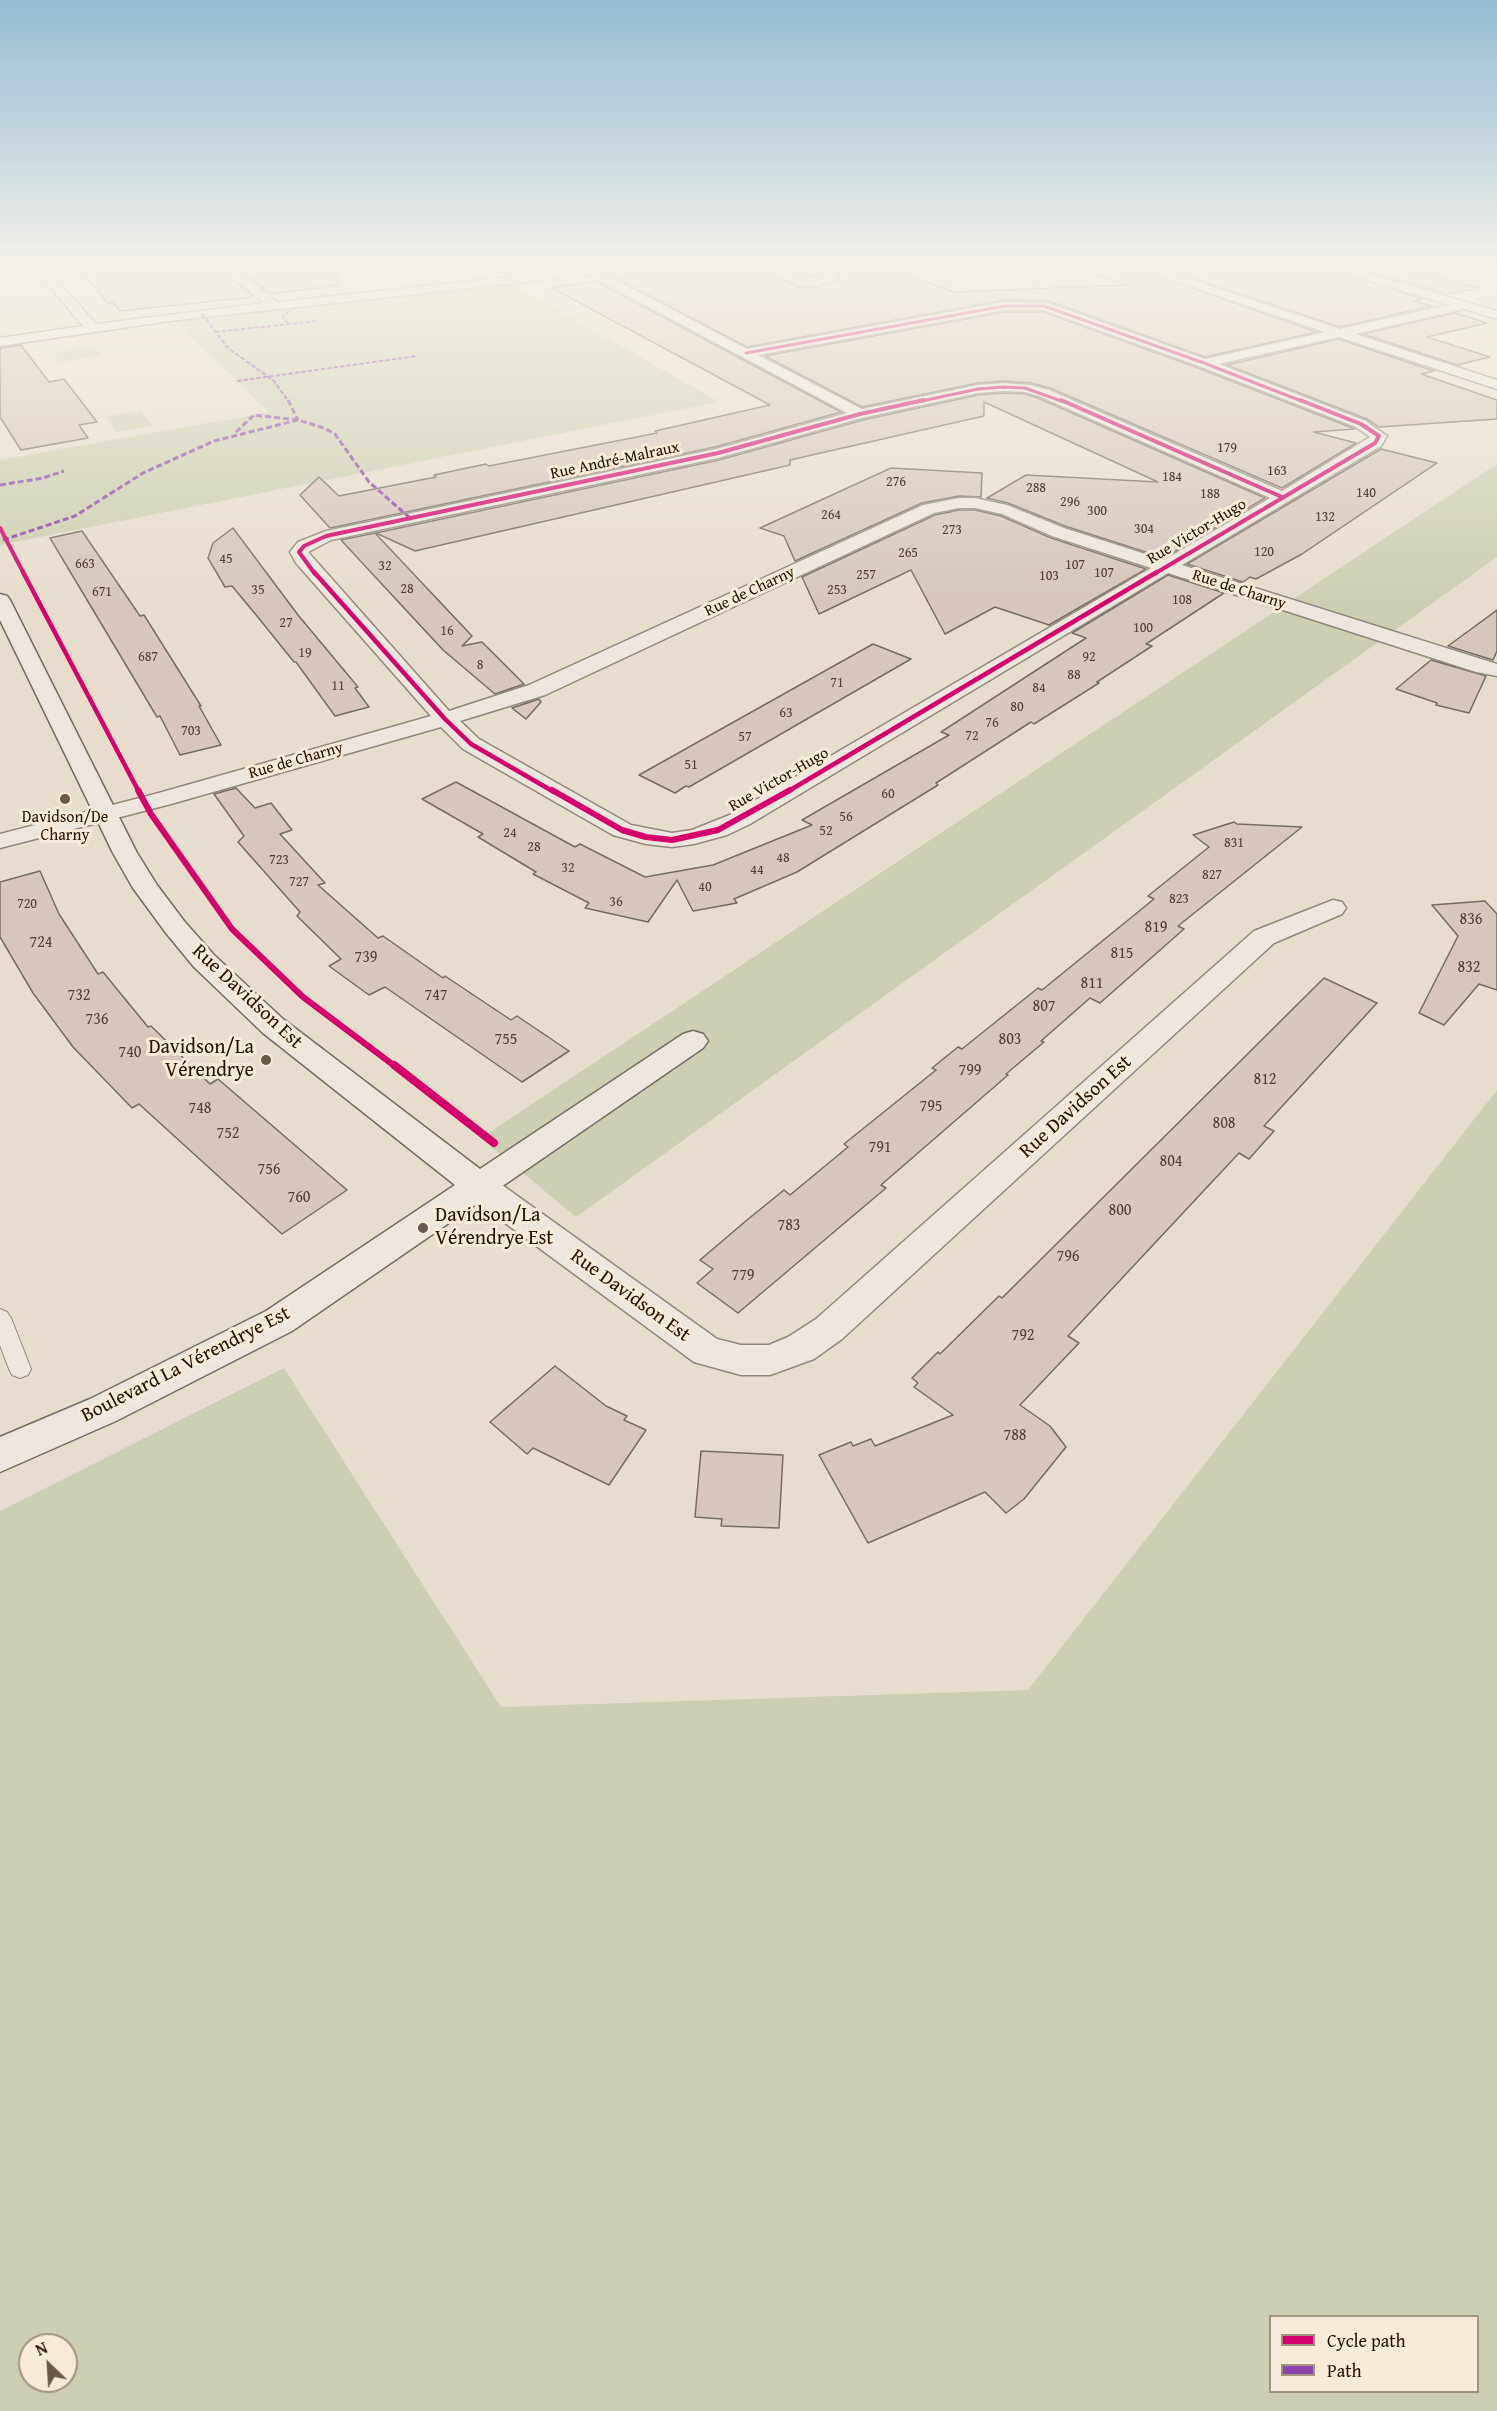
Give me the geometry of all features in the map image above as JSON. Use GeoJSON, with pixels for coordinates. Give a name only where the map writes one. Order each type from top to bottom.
{"type":"FeatureCollection","features":[{"type":"Feature","properties":{"kind":"street"},"geometry":{"type":"LineString","coordinates":[[793,378],[860,414]]}},
{"type":"Feature","properties":{"kind":"street","name":"Rue Victor-Hugo"},"geometry":{"type":"LineString","coordinates":[[445,720],[471,744],[622,831],[663,839],[694,837],[718,830],[741,819],[1375,443],[1379,436],[1361,424],[1241,378]]}},
{"type":"Feature","properties":{"kind":"street"},"geometry":{"type":"LineString","coordinates":[[1474,378],[1497,385]]}},
{"type":"Feature","properties":{"kind":"street","name":"Rue André-Malraux"},"geometry":{"type":"LineString","coordinates":[[445,720],[302,559],[298,552],[304,546],[326,536],[718,453],[860,414],[978,389],[1025,388],[1044,393],[1282,497]]}},
{"type":"Feature","properties":{"kind":"street","name":"Rue de Charny"},"geometry":{"type":"LineString","coordinates":[[0,841],[105,815],[445,720],[560,681],[928,509],[943,505],[975,503],[992,506],[1058,532],[1165,567],[1483,668],[1497,670]]}},
{"type":"Feature","properties":{"kind":"street","name":"Rue Davidson Est"},"geometry":{"type":"LineString","coordinates":[[0,600],[105,815],[146,888],[204,961],[273,1026],[478,1186],[707,1351],[741,1360],[770,1360],[801,1348],[829,1329],[1264,936],[1333,908]]}},
{"type":"Feature","properties":{"kind":"street","name":"Boulevard La Vérendrye Est"},"geometry":{"type":"LineString","coordinates":[[0,1455],[103,1410],[279,1321],[693,1041]]}},
{"type":"Feature","properties":{"kind":"lane"},"geometry":{"type":"LineString","coordinates":[[0,1318],[20,1369]]}},
{"type":"Feature","properties":{"kind":"green space"},"geometry":{"type":"Polygon","coordinates":[[[233,378],[676,378],[719,402],[0,545],[0,460],[269,412],[233,378]]]}},
{"type":"Feature","properties":{"kind":"green space"},"geometry":{"type":"Polygon","coordinates":[[[141,411],[153,426],[116,432],[106,417],[141,411]]]}},
{"type":"Feature","properties":{"kind":"green space"},"geometry":{"type":"Polygon","coordinates":[[[1497,464],[1497,557],[576,1217],[481,1138],[1497,464]]]}},
{"type":"Feature","properties":{"kind":"green space"},"geometry":{"type":"Polygon","coordinates":[[[1497,1090],[1497,2411],[0,2411],[0,1511],[284,1368],[501,1707],[1028,1690],[1497,1090]]]}},
{"type":"Feature","properties":{"kind":"building"},"geometry":{"type":"Polygon","coordinates":[[[0,378],[46,378],[49,382],[64,379],[97,422],[79,425],[88,438],[21,450],[0,417],[0,378]]]}},
{"type":"Feature","properties":{"kind":"building"},"geometry":{"type":"Polygon","coordinates":[[[719,378],[776,378],[841,412],[715,447],[330,528],[300,495],[319,477],[339,496],[436,477],[434,475],[486,464],[489,466],[657,433],[655,431],[770,405],[719,378]]]}},
{"type":"Feature","properties":{"kind":"building"},"geometry":{"type":"Polygon","coordinates":[[[806,378],[1222,378],[1355,429],[1314,432],[1356,443],[1282,488],[1050,388],[1031,383],[1003,381],[978,383],[862,407],[806,378]]]}},
{"type":"Feature","properties":{"kind":"building"},"geometry":{"type":"Polygon","coordinates":[[[1259,378],[1431,378],[1497,400],[1497,419],[1379,427],[1367,419],[1259,378]]]}},
{"type":"Feature","properties":{"kind":"building"},"geometry":{"type":"Polygon","coordinates":[[[1025,394],[1038,398],[1265,498],[1164,558],[1065,526],[1008,503],[987,498],[1026,475],[1158,482],[984,402],[984,416],[790,460],[790,465],[415,551],[376,533],[719,460],[863,420],[978,395],[1025,394]]]}},
{"type":"Feature","properties":{"kind":"building"},"geometry":{"type":"Polygon","coordinates":[[[1381,449],[1437,463],[1302,554],[1256,579],[1250,577],[1243,582],[1187,564],[1381,449]]]}},
{"type":"Feature","properties":{"kind":"building"},"geometry":{"type":"Polygon","coordinates":[[[891,468],[982,473],[981,497],[959,496],[922,503],[795,561],[784,536],[760,528],[891,468]]]}},
{"type":"Feature","properties":{"kind":"building"},"geometry":{"type":"Polygon","coordinates":[[[959,510],[975,510],[1001,516],[1051,538],[1146,569],[1049,625],[995,607],[945,634],[911,570],[819,614],[802,577],[935,515],[959,510]]]}},
{"type":"Feature","properties":{"kind":"building"},"geometry":{"type":"Polygon","coordinates":[[[233,528],[298,615],[358,687],[355,688],[369,707],[335,716],[296,662],[232,586],[225,587],[208,558],[213,543],[233,528]]]}},
{"type":"Feature","properties":{"kind":"building"},"geometry":{"type":"Polygon","coordinates":[[[82,531],[140,616],[144,615],[201,706],[199,706],[221,745],[180,755],[160,716],[157,717],[50,538],[82,531]]]}},
{"type":"Feature","properties":{"kind":"building"},"geometry":{"type":"Polygon","coordinates":[[[375,533],[472,636],[462,646],[482,642],[524,684],[495,694],[443,650],[341,540],[375,533]]]}},
{"type":"Feature","properties":{"kind":"building"},"geometry":{"type":"Polygon","coordinates":[[[1168,575],[1224,593],[1146,644],[1152,646],[1097,682],[1099,683],[1034,724],[1031,722],[936,783],[938,785],[797,872],[734,899],[737,903],[693,911],[677,880],[648,922],[585,908],[589,903],[533,874],[536,872],[478,837],[483,834],[422,799],[456,782],[575,847],[580,844],[645,877],[713,865],[812,825],[802,820],[949,735],[941,732],[1086,638],[1072,633],[1168,575]]]}},
{"type":"Feature","properties":{"kind":"building"},"geometry":{"type":"Polygon","coordinates":[[[1497,610],[1497,651],[1493,660],[1448,646],[1497,610]]]}},
{"type":"Feature","properties":{"kind":"building"},"geometry":{"type":"Polygon","coordinates":[[[873,644],[911,659],[675,793],[639,775],[873,644]]]}},
{"type":"Feature","properties":{"kind":"building"},"geometry":{"type":"Polygon","coordinates":[[[1431,660],[1486,676],[1469,713],[1436,705],[1437,703],[1396,689],[1431,660]]]}},
{"type":"Feature","properties":{"kind":"building"},"geometry":{"type":"Polygon","coordinates":[[[539,699],[541,702],[526,719],[512,708],[539,699]]]}},
{"type":"Feature","properties":{"kind":"building"},"geometry":{"type":"Polygon","coordinates":[[[236,788],[255,808],[271,803],[292,830],[280,834],[325,883],[318,885],[378,938],[383,936],[443,978],[445,976],[511,1020],[517,1016],[569,1051],[522,1082],[385,987],[369,995],[329,966],[341,959],[297,916],[300,912],[238,842],[244,836],[214,794],[236,788]]]}},
{"type":"Feature","properties":{"kind":"building"},"geometry":{"type":"Polygon","coordinates":[[[1234,822],[1302,827],[1178,926],[1184,929],[1100,1003],[1090,998],[1006,1074],[1008,1075],[881,1185],[886,1188],[738,1313],[697,1283],[713,1269],[700,1260],[747,1220],[784,1190],[790,1195],[848,1147],[844,1144],[936,1070],[932,1068],[958,1047],[962,1049],[1038,988],[1042,990],[1154,899],[1148,896],[1209,847],[1193,835],[1234,822]]]}},
{"type":"Feature","properties":{"kind":"building"},"geometry":{"type":"Polygon","coordinates":[[[40,871],[59,914],[98,974],[103,972],[148,1027],[151,1026],[210,1084],[218,1079],[347,1190],[282,1234],[139,1104],[132,1108],[73,1047],[33,993],[0,937],[0,882],[40,871]]]}},
{"type":"Feature","properties":{"kind":"building"},"geometry":{"type":"Polygon","coordinates":[[[1485,901],[1497,914],[1497,990],[1479,984],[1444,1025],[1419,1013],[1458,936],[1432,905],[1485,901]]]}},
{"type":"Feature","properties":{"kind":"building"},"geometry":{"type":"Polygon","coordinates":[[[1324,978],[1377,1003],[1264,1126],[1274,1131],[1249,1159],[1239,1153],[1068,1336],[1079,1343],[1020,1405],[1050,1426],[1066,1447],[1024,1499],[1006,1513],[985,1492],[868,1543],[819,1455],[851,1442],[853,1446],[871,1439],[875,1446],[953,1415],[914,1387],[918,1383],[912,1378],[999,1296],[1002,1298],[1324,978]]]}},
{"type":"Feature","properties":{"kind":"building"},"geometry":{"type":"Polygon","coordinates":[[[555,1366],[606,1406],[627,1416],[624,1420],[646,1430],[609,1485],[533,1448],[527,1454],[490,1422],[555,1366]]]}},
{"type":"Feature","properties":{"kind":"building"},"geometry":{"type":"Polygon","coordinates":[[[701,1451],[783,1455],[779,1528],[721,1526],[722,1519],[695,1517],[701,1451]]]}},
{"type":"Feature","properties":{"kind":"marked path"},"geometry":{"type":"LineString","coordinates":[[237,381],[262,378]]}},
{"type":"Feature","properties":{"kind":"marked path"},"geometry":{"type":"LineString","coordinates":[[269,378],[293,408],[298,420]]}},
{"type":"Feature","properties":{"kind":"marked path"},"geometry":{"type":"LineString","coordinates":[[236,432],[254,415],[298,420],[324,428],[335,434],[369,482],[410,518]]}},
{"type":"Feature","properties":{"kind":"marked path"},"geometry":{"type":"LineString","coordinates":[[3,540],[75,516],[143,473],[214,441],[298,420]]}},
{"type":"Feature","properties":{"kind":"marked path"},"geometry":{"type":"LineString","coordinates":[[0,485],[43,478],[64,471]]}},
{"type":"Feature","properties":{"kind":"cycle path"},"geometry":{"type":"LineString","coordinates":[[1241,378],[1361,424],[1379,436],[1375,443],[741,819],[718,830],[694,837],[672,840],[646,837],[622,830],[471,744],[445,719],[302,559],[299,552],[304,546],[326,536],[718,453],[860,414],[978,389],[1003,387],[1025,388],[1044,393],[1282,497]]}},
{"type":"Feature","properties":{"kind":"cycle path"},"geometry":{"type":"LineString","coordinates":[[0,528],[151,814],[232,929],[303,997],[445,1103],[494,1143]]}},
{"type":"Feature","properties":{"kind":"place","name":"Davidson/De Charny"},"geometry":{"type":"Point","coordinates":[65,799]}},
{"type":"Feature","properties":{"kind":"place","name":"Davidson/La Vérendrye"},"geometry":{"type":"Point","coordinates":[266,1060]}},
{"type":"Feature","properties":{"kind":"place","name":"Davidson/La Vérendrye Est"},"geometry":{"type":"Point","coordinates":[423,1228]}}]}
